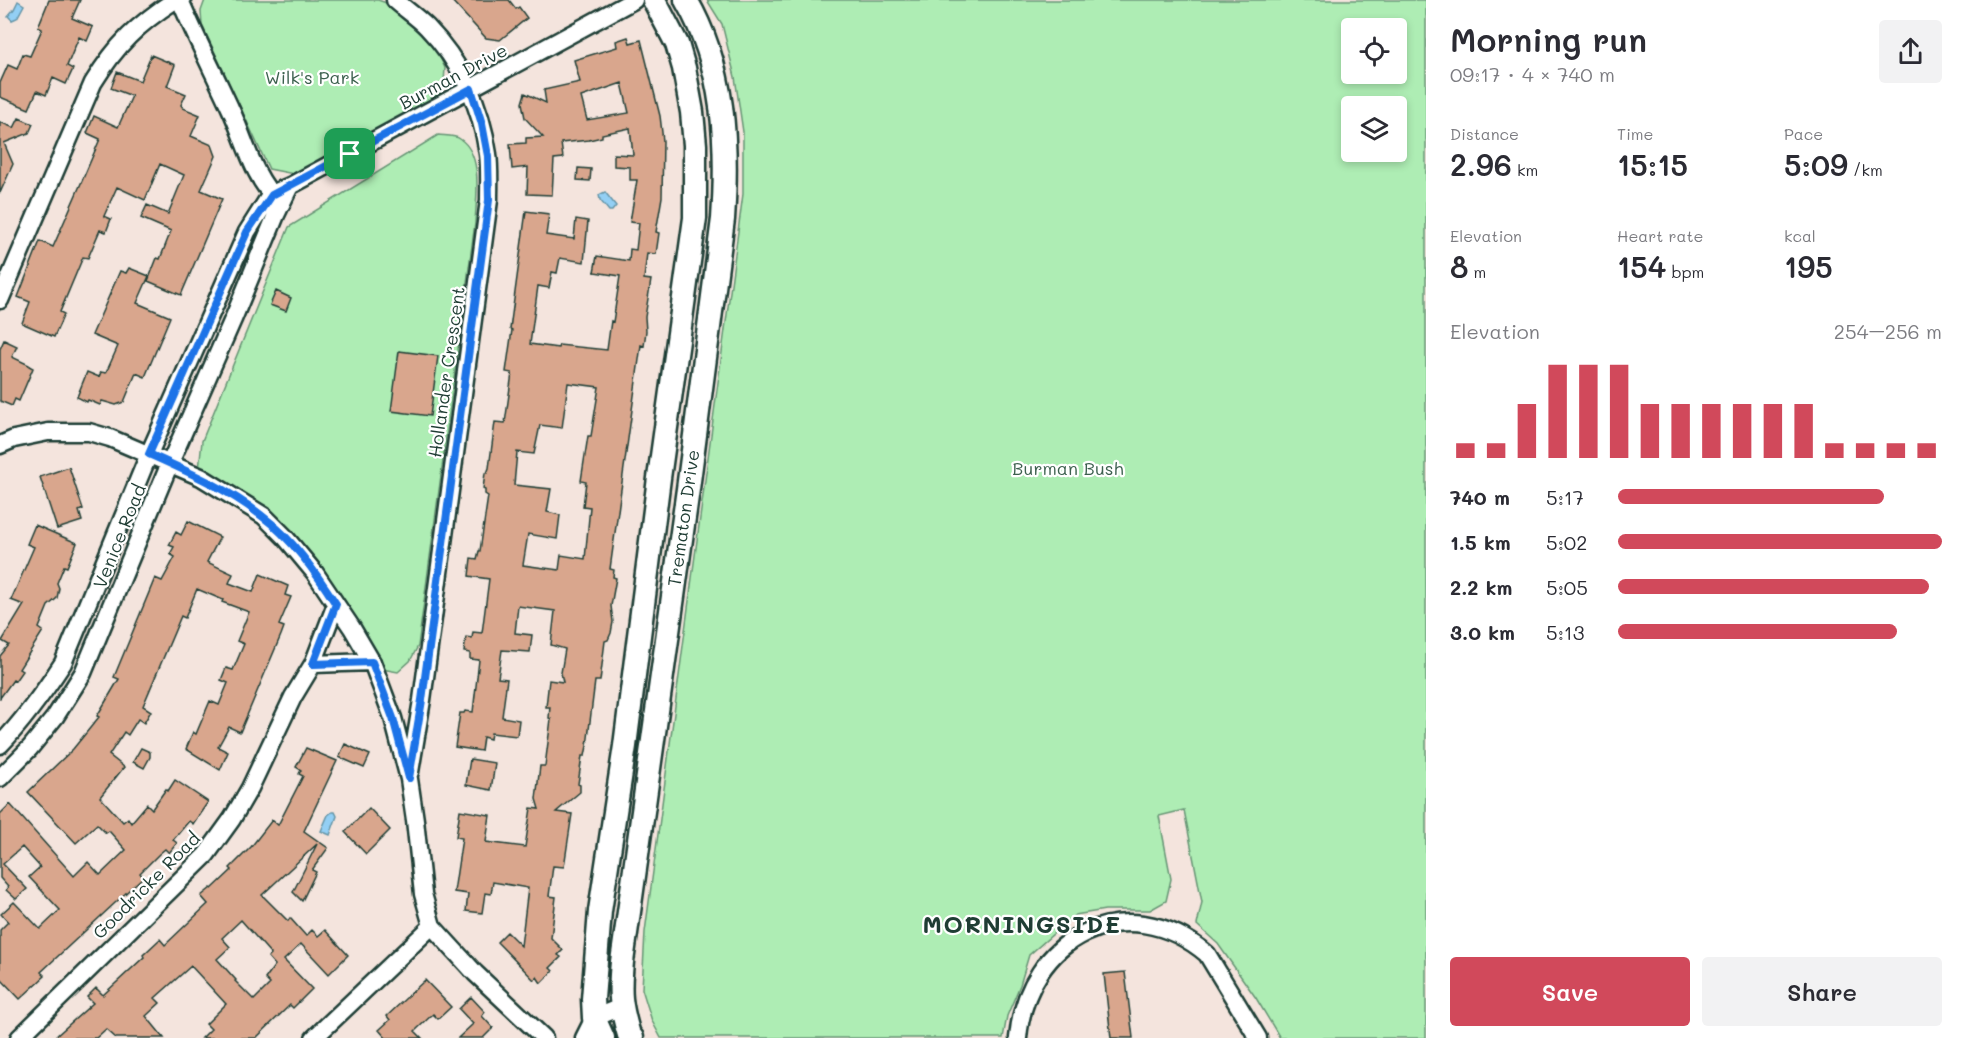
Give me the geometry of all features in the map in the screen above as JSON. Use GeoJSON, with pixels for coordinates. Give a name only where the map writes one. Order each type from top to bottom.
{"type":"FeatureCollection","features":[{"type":"Feature","properties":{"kind":"street"},"geometry":{"type":"LineString","coordinates":[[0,300],[93,83],[109,57],[132,32],[175,0]]}},
{"type":"Feature","properties":{"kind":"street"},"geometry":{"type":"LineString","coordinates":[[180,0],[258,174],[276,199]]}},
{"type":"Feature","properties":{"kind":"street","name":"Hollander Crescent"},"geometry":{"type":"LineString","coordinates":[[395,0],[426,26],[444,47],[471,89],[482,124],[488,156],[489,200],[422,700],[409,778]]}},
{"type":"Feature","properties":{"kind":"street","name":"Burman Drive"},"geometry":{"type":"LineString","coordinates":[[276,199],[290,186],[634,0]]}},
{"type":"Feature","properties":{"kind":"street","name":"Trematon Drive"},"geometry":{"type":"LineString","coordinates":[[598,1028],[593,999],[596,952],[695,218],[695,145],[684,68],[677,44],[654,0]]}},
{"type":"Feature","properties":{"kind":"street","name":"Trematon Drive"},"geometry":{"type":"LineString","coordinates":[[627,1037],[620,992],[622,962],[723,219],[726,155],[723,118],[708,45],[686,0]]}},
{"type":"Feature","properties":{"kind":"street","name":"Venice Road"},"geometry":{"type":"LineString","coordinates":[[0,745],[45,691],[63,663],[213,306],[247,232],[276,199]]}},
{"type":"Feature","properties":{"kind":"street","name":"Venice Road"},"geometry":{"type":"LineString","coordinates":[[0,778],[30,748],[56,717],[83,673],[170,463],[234,317],[276,199]]}},
{"type":"Feature","properties":{"kind":"street"},"geometry":{"type":"LineString","coordinates":[[695,218],[723,219]]}},
{"type":"Feature","properties":{"kind":"street"},"geometry":{"type":"LineString","coordinates":[[213,306],[234,317]]}},
{"type":"Feature","properties":{"kind":"street"},"geometry":{"type":"LineString","coordinates":[[669,406],[698,411]]}},
{"type":"Feature","properties":{"kind":"street","name":"Hollander Crescent"},"geometry":{"type":"LineString","coordinates":[[0,445],[14,439],[48,432],[89,432],[110,438],[201,477],[264,516],[285,537],[315,573],[372,662],[393,718],[409,778],[423,894],[432,926],[475,973],[544,1038]]}},
{"type":"Feature","properties":{"kind":"street"},"geometry":{"type":"LineString","coordinates":[[648,561],[677,567]]}},
{"type":"Feature","properties":{"kind":"street","name":"Goodricke Road"},"geometry":{"type":"LineString","coordinates":[[19,1038],[206,855],[246,796],[293,697],[313,664],[336,604]]}},
{"type":"Feature","properties":{"kind":"street"},"geometry":{"type":"LineString","coordinates":[[313,664],[372,662]]}},
{"type":"Feature","properties":{"kind":"street"},"geometry":{"type":"LineString","coordinates":[[63,663],[83,673]]}},
{"type":"Feature","properties":{"kind":"street"},"geometry":{"type":"LineString","coordinates":[[632,684],[660,688]]}},
{"type":"Feature","properties":{"kind":"street"},"geometry":{"type":"LineString","coordinates":[[609,854],[636,858]]}},
{"type":"Feature","properties":{"kind":"street"},"geometry":{"type":"LineString","coordinates":[[1018,1038],[1027,996],[1039,974],[1062,947],[1086,932],[1112,923],[1153,926],[1178,934],[1196,944],[1207,954],[1258,1038]]}},
{"type":"Feature","properties":{"kind":"street"},"geometry":{"type":"LineString","coordinates":[[314,1038],[432,926]]}},
{"type":"Feature","properties":{"kind":"street"},"geometry":{"type":"LineString","coordinates":[[584,1038],[621,1007]]}},
{"type":"Feature","properties":{"kind":"green space","name":"Wilk's Park"},"geometry":{"type":"Polygon","coordinates":[[[205,0],[378,0],[392,5],[437,51],[445,68],[444,82],[439,95],[294,174],[269,169],[202,25],[201,11],[205,0]]]}},
{"type":"Feature","properties":{"kind":"green space","name":"Burman Bush"},"geometry":{"type":"Polygon","coordinates":[[[707,0],[1426,0],[1426,1038],[1280,1038],[1256,998],[1218,944],[1197,925],[1202,902],[1184,810],[1159,816],[1171,879],[1166,901],[1150,910],[1105,910],[1075,915],[1029,955],[1007,1016],[1003,1038],[661,1038],[652,1021],[642,989],[645,932],[743,194],[743,132],[735,77],[722,24],[707,0]]]}},
{"type":"Feature","properties":{"kind":"green space"},"geometry":{"type":"Polygon","coordinates":[[[438,135],[458,138],[468,146],[473,156],[477,178],[475,223],[418,646],[410,661],[398,672],[382,669],[283,535],[199,470],[202,441],[289,227],[438,135]]]}},
{"type":"Feature","properties":{"kind":"water"},"geometry":{"type":"Polygon","coordinates":[[[18,1],[24,5],[17,18],[12,20],[8,16],[18,1]]]}},
{"type":"Feature","properties":{"kind":"water"},"geometry":{"type":"Polygon","coordinates":[[[605,192],[616,206],[612,211],[609,211],[600,200],[599,195],[605,192]]]}},
{"type":"Feature","properties":{"kind":"water"},"geometry":{"type":"Polygon","coordinates":[[[335,812],[337,816],[330,835],[321,831],[328,815],[335,812]]]}},
{"type":"Feature","properties":{"kind":"building"},"geometry":{"type":"Polygon","coordinates":[[[49,0],[80,0],[72,18],[93,27],[87,41],[79,37],[67,66],[73,69],[66,84],[53,78],[46,95],[37,91],[29,109],[0,97],[0,83],[8,65],[17,69],[23,54],[30,56],[42,29],[38,27],[49,0]]]}},
{"type":"Feature","properties":{"kind":"building"},"geometry":{"type":"Polygon","coordinates":[[[451,0],[509,0],[516,9],[519,7],[527,18],[500,40],[486,38],[451,0]]]}},
{"type":"Feature","properties":{"kind":"building"},"geometry":{"type":"Polygon","coordinates":[[[628,37],[630,43],[641,40],[660,116],[663,141],[662,197],[656,232],[659,233],[656,254],[647,253],[644,279],[651,280],[645,317],[646,331],[644,346],[641,345],[610,569],[614,570],[613,577],[616,578],[611,606],[613,622],[611,633],[605,641],[600,681],[595,681],[587,746],[585,756],[582,756],[578,784],[580,792],[556,812],[572,814],[564,867],[553,866],[549,896],[556,897],[551,938],[563,950],[558,955],[561,957],[550,968],[553,971],[541,983],[537,977],[534,980],[497,942],[507,932],[521,946],[528,888],[493,882],[491,894],[485,893],[482,913],[466,911],[468,894],[454,892],[462,838],[456,837],[460,810],[490,815],[486,842],[525,847],[531,808],[539,809],[536,799],[540,766],[545,766],[551,719],[549,718],[550,707],[546,707],[549,680],[563,682],[561,673],[565,649],[551,645],[555,611],[518,606],[515,633],[532,635],[530,652],[502,650],[498,678],[507,679],[502,717],[519,720],[517,736],[491,733],[490,739],[483,737],[481,751],[455,747],[460,713],[473,712],[479,660],[470,659],[470,653],[464,652],[466,637],[472,638],[473,632],[482,633],[489,579],[469,576],[471,558],[477,559],[480,551],[488,496],[483,489],[485,473],[489,468],[495,422],[505,423],[512,373],[506,372],[512,330],[510,329],[526,211],[549,214],[546,235],[574,239],[576,219],[588,221],[584,262],[560,258],[557,273],[552,272],[549,288],[538,286],[530,344],[558,348],[559,345],[607,350],[620,276],[594,272],[597,256],[629,261],[630,249],[636,250],[639,223],[630,222],[637,180],[630,180],[630,167],[614,166],[614,154],[633,155],[630,128],[602,134],[602,137],[589,140],[561,143],[563,158],[554,159],[552,195],[527,194],[528,167],[512,169],[510,144],[526,143],[526,138],[543,137],[525,118],[522,103],[525,93],[546,103],[544,90],[580,82],[574,60],[617,47],[616,41],[628,37]],[[622,83],[581,97],[587,120],[629,113],[622,83]],[[568,383],[562,428],[540,425],[534,454],[517,452],[514,485],[551,489],[547,512],[560,515],[557,539],[528,534],[523,565],[559,570],[561,555],[585,559],[590,507],[583,506],[586,482],[581,481],[599,387],[568,383]]]}},
{"type":"Feature","properties":{"kind":"building"},"geometry":{"type":"Polygon","coordinates":[[[151,55],[175,65],[167,86],[186,94],[181,105],[183,108],[200,115],[191,136],[212,145],[216,156],[201,190],[222,199],[181,295],[148,281],[171,231],[141,218],[147,205],[168,214],[184,175],[160,164],[145,200],[117,187],[104,216],[111,219],[106,232],[100,230],[88,258],[83,257],[60,312],[64,314],[54,337],[22,323],[30,302],[18,297],[40,241],[53,247],[100,139],[87,133],[94,116],[118,127],[132,96],[111,88],[117,72],[140,81],[151,55]]]}},
{"type":"Feature","properties":{"kind":"building"},"geometry":{"type":"Polygon","coordinates":[[[19,118],[33,124],[29,133],[4,143],[13,164],[0,193],[0,122],[14,128],[19,118]]]}},
{"type":"Feature","properties":{"kind":"building"},"geometry":{"type":"Polygon","coordinates":[[[578,168],[591,169],[590,181],[577,180],[578,168]]]}},
{"type":"Feature","properties":{"kind":"building"},"geometry":{"type":"Polygon","coordinates":[[[129,268],[149,276],[137,303],[170,317],[145,377],[136,373],[124,402],[116,405],[102,401],[100,405],[88,400],[87,402],[77,397],[87,372],[99,377],[101,372],[106,373],[118,346],[92,335],[120,271],[126,273],[129,268]]]}},
{"type":"Feature","properties":{"kind":"building"},"geometry":{"type":"Polygon","coordinates":[[[276,291],[291,298],[286,311],[270,305],[276,291]]]}},
{"type":"Feature","properties":{"kind":"building"},"geometry":{"type":"Polygon","coordinates":[[[4,340],[17,346],[12,357],[33,368],[19,401],[15,399],[12,406],[0,401],[0,349],[4,340]]]}},
{"type":"Feature","properties":{"kind":"building"},"geometry":{"type":"Polygon","coordinates":[[[399,351],[438,356],[430,416],[391,411],[399,351]]]}},
{"type":"Feature","properties":{"kind":"building"},"geometry":{"type":"Polygon","coordinates":[[[69,467],[83,509],[79,511],[82,521],[57,529],[40,477],[69,467]]]}},
{"type":"Feature","properties":{"kind":"building"},"geometry":{"type":"Polygon","coordinates":[[[188,521],[220,537],[207,562],[233,574],[229,583],[253,592],[260,574],[288,586],[285,595],[291,597],[279,625],[284,627],[240,732],[229,727],[218,747],[228,752],[220,770],[186,749],[193,732],[196,734],[210,701],[219,705],[228,683],[221,680],[226,668],[233,670],[244,644],[237,641],[249,612],[197,589],[185,618],[181,616],[143,706],[151,711],[144,723],[138,719],[128,735],[124,732],[109,755],[124,767],[100,797],[123,822],[128,818],[131,823],[147,804],[152,809],[175,780],[208,802],[193,824],[189,821],[173,840],[177,843],[169,853],[165,849],[159,854],[140,873],[143,877],[41,972],[45,976],[20,999],[0,978],[0,930],[8,922],[1,914],[14,902],[40,929],[60,910],[29,877],[40,867],[22,847],[3,864],[27,889],[16,899],[6,890],[8,887],[0,878],[0,814],[10,804],[74,876],[88,862],[100,875],[126,850],[109,831],[106,833],[97,824],[76,843],[28,792],[73,749],[99,717],[97,716],[119,679],[114,677],[155,578],[162,581],[175,557],[170,554],[174,547],[169,545],[176,532],[181,535],[188,521]]]}},
{"type":"Feature","properties":{"kind":"building"},"geometry":{"type":"Polygon","coordinates":[[[35,525],[77,543],[57,583],[59,588],[57,598],[48,606],[39,628],[43,631],[19,669],[22,671],[0,698],[0,656],[9,645],[2,641],[24,605],[11,600],[34,547],[27,544],[35,525]]]}},
{"type":"Feature","properties":{"kind":"building"},"geometry":{"type":"Polygon","coordinates":[[[345,744],[370,755],[364,768],[339,757],[345,744]]]}},
{"type":"Feature","properties":{"kind":"building"},"geometry":{"type":"Polygon","coordinates":[[[141,748],[150,752],[144,768],[133,762],[141,748]]]}},
{"type":"Feature","properties":{"kind":"building"},"geometry":{"type":"Polygon","coordinates":[[[306,748],[337,761],[304,831],[328,848],[312,870],[316,872],[302,901],[293,892],[317,844],[262,895],[288,921],[290,918],[306,936],[312,930],[318,936],[325,930],[348,955],[329,974],[301,944],[284,960],[312,989],[293,1008],[290,1005],[256,1038],[202,1038],[211,1029],[206,1024],[226,1004],[191,966],[155,998],[160,1003],[146,1016],[164,1038],[116,1038],[106,1029],[96,1038],[54,1038],[93,1003],[87,997],[96,988],[103,995],[160,939],[165,945],[208,904],[201,896],[232,870],[230,868],[251,847],[272,820],[278,825],[303,776],[299,774],[301,770],[296,767],[306,748]],[[241,920],[222,938],[230,947],[217,959],[254,1000],[270,984],[265,979],[275,965],[268,957],[271,954],[241,920]]]}},
{"type":"Feature","properties":{"kind":"building"},"geometry":{"type":"Polygon","coordinates":[[[470,759],[495,763],[491,790],[466,785],[470,759]]]}},
{"type":"Feature","properties":{"kind":"building"},"geometry":{"type":"Polygon","coordinates":[[[369,808],[390,830],[366,854],[345,832],[369,808]]]}},
{"type":"Feature","properties":{"kind":"building"},"geometry":{"type":"Polygon","coordinates":[[[1125,972],[1133,1038],[1111,1038],[1104,974],[1125,972]]]}},
{"type":"Feature","properties":{"kind":"building"},"geometry":{"type":"Polygon","coordinates":[[[425,980],[451,1007],[438,1019],[433,1014],[415,1031],[422,1038],[386,1038],[379,1030],[390,1020],[387,1016],[425,980]]]}},
{"type":"Feature","properties":{"kind":"building"},"geometry":{"type":"Polygon","coordinates":[[[471,997],[485,1012],[482,1016],[493,1028],[483,1038],[458,1038],[473,1024],[459,1009],[471,997]]]}},
{"type":"Feature","properties":{"kind":"district","name":"MORNINGSIDE"},"geometry":{"type":"Point","coordinates":[1022,923]}},
{"type":"Feature","properties":{"kind":"route"},"geometry":{"type":"LineString","coordinates":[[471,89],[482,124],[488,156],[489,200],[422,700],[409,778],[393,718],[372,662],[313,664],[336,604],[315,573],[264,516],[201,477],[149,454],[247,232],[272,195],[350,154],[471,89]]}}]}
